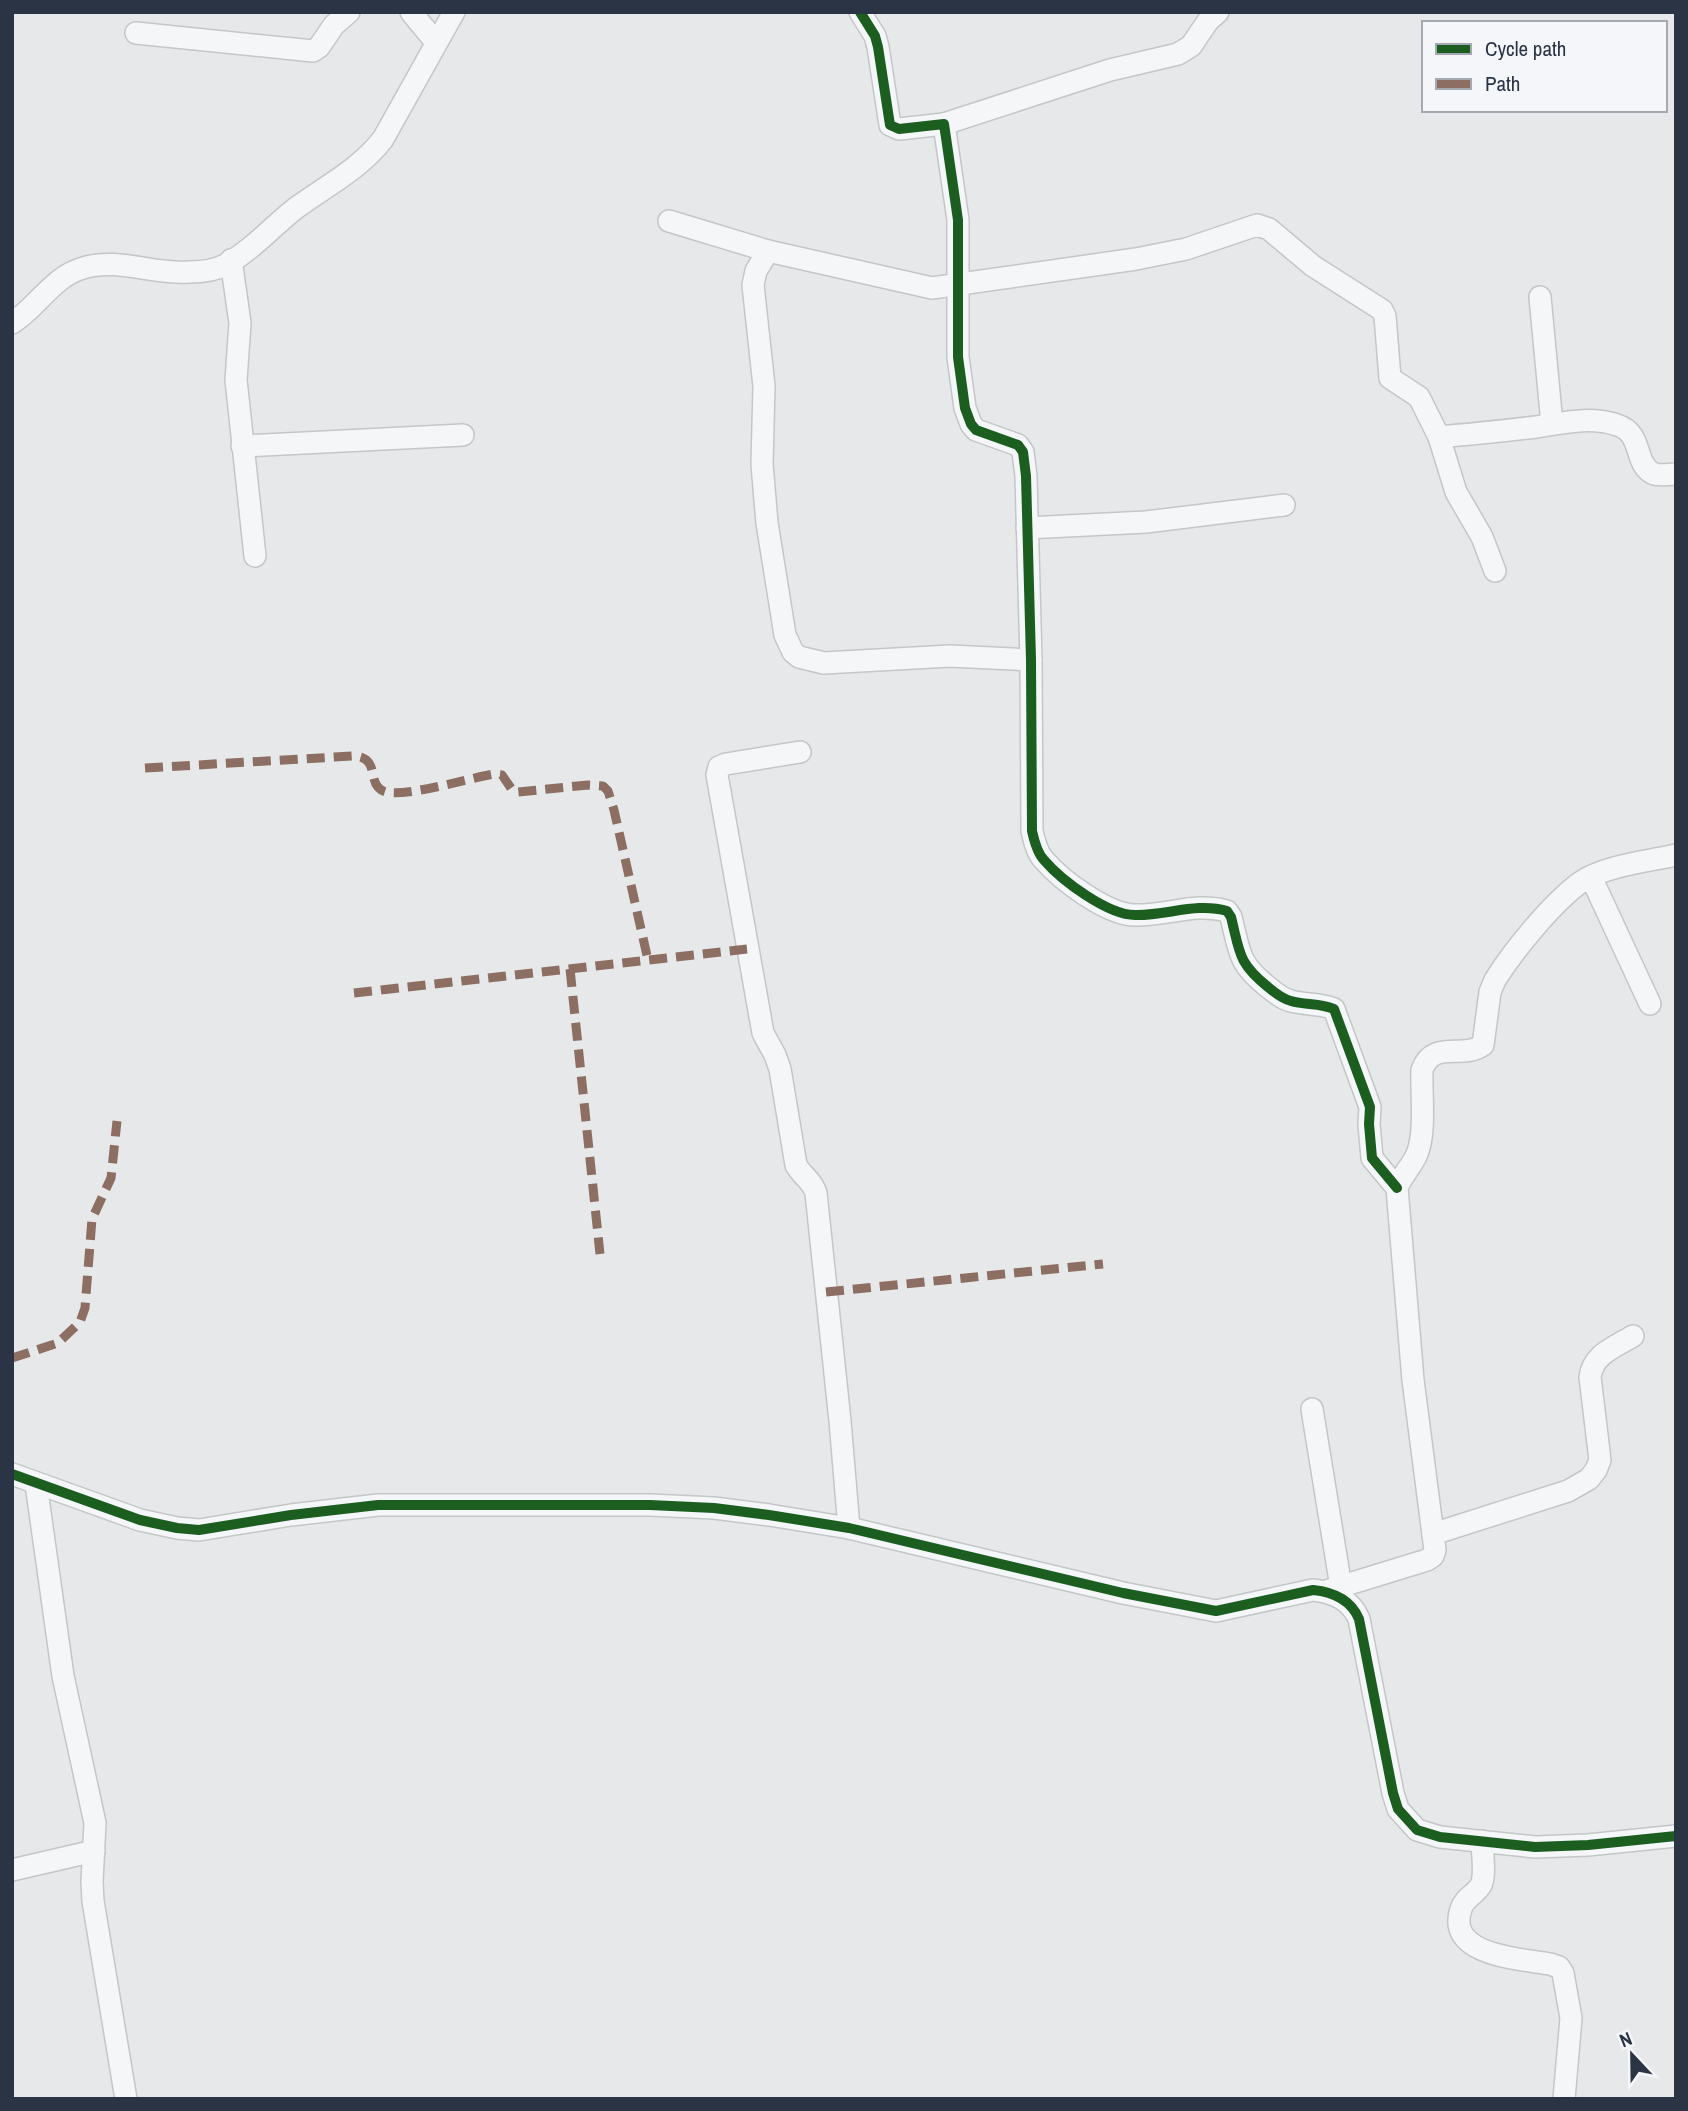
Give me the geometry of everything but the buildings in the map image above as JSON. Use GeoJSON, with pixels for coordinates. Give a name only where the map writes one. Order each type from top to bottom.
{"type":"FeatureCollection","features":[{"type":"Feature","properties":{"kind":"street"},"geometry":{"type":"LineString","coordinates":[[136,33],[313,51],[319,47],[334,25],[349,12]]}},
{"type":"Feature","properties":{"kind":"street"},"geometry":{"type":"LineString","coordinates":[[411,12],[435,41]]}},
{"type":"Feature","properties":{"kind":"street"},"geometry":{"type":"LineString","coordinates":[[12,323],[26,313],[57,281],[86,266],[110,264],[185,273],[211,270],[231,260],[295,209],[370,156],[383,139],[435,41],[454,12]]}},
{"type":"Feature","properties":{"kind":"street"},"geometry":{"type":"LineString","coordinates":[[860,12],[875,36],[878,47],[890,125],[899,129],[944,124],[1110,70],[1178,54],[1191,46],[1208,21],[1218,12]]}},
{"type":"Feature","properties":{"kind":"street"},"geometry":{"type":"LineString","coordinates":[[944,124],[958,220],[958,357],[965,408],[975,430],[1018,445],[1023,452],[1031,660],[1032,831],[1043,859],[1073,884],[1114,911],[1133,915],[1197,908],[1227,911],[1244,964],[1250,973],[1289,1001],[1334,1009],[1370,1107],[1369,1147],[1372,1157],[1397,1188]]}},
{"type":"Feature","properties":{"kind":"street"},"geometry":{"type":"LineString","coordinates":[[668,221],[768,251],[932,288],[1173,252],[1257,225],[1269,229],[1313,266],[1382,310],[1390,378],[1419,397],[1439,437],[1456,492],[1482,537],[1494,571]]}},
{"type":"Feature","properties":{"kind":"street"},"geometry":{"type":"LineString","coordinates":[[768,251],[752,285],[764,386],[762,464],[778,594],[785,635],[793,652],[799,657],[824,663],[950,656],[1031,660]]}},
{"type":"Feature","properties":{"kind":"street"},"geometry":{"type":"LineString","coordinates":[[231,260],[240,323],[236,380],[255,556]]}},
{"type":"Feature","properties":{"kind":"street"},"geometry":{"type":"LineString","coordinates":[[1540,297],[1552,424]]}},
{"type":"Feature","properties":{"kind":"street"},"geometry":{"type":"LineString","coordinates":[[1439,437],[1599,421],[1625,428],[1632,434],[1649,471],[1657,475],[1676,474]]}},
{"type":"Feature","properties":{"kind":"street"},"geometry":{"type":"LineString","coordinates":[[242,446],[463,435]]}},
{"type":"Feature","properties":{"kind":"street"},"geometry":{"type":"LineString","coordinates":[[1027,527],[1146,522],[1284,505]]}},
{"type":"Feature","properties":{"kind":"street"},"geometry":{"type":"LineString","coordinates":[[800,752],[726,764],[719,766],[717,775],[763,1033],[780,1069],[796,1165],[813,1182],[816,1193],[849,1528]]}},
{"type":"Feature","properties":{"kind":"street"},"geometry":{"type":"LineString","coordinates":[[12,1474],[139,1520],[199,1530],[364,1507],[417,1504],[688,1507],[769,1515],[849,1528],[1123,1593],[1216,1611],[1314,1590],[1334,1589],[1427,1560],[1433,1556],[1436,1549],[1413,1380],[1397,1188],[1417,1154],[1422,1070],[1425,1060],[1433,1054],[1477,1049],[1483,1045],[1490,992],[1495,980],[1549,913],[1582,881],[1676,855]]}},
{"type":"Feature","properties":{"kind":"street"},"geometry":{"type":"LineString","coordinates":[[1591,877],[1650,1004]]}},
{"type":"Feature","properties":{"kind":"street"},"geometry":{"type":"LineString","coordinates":[[1433,1534],[1569,1492],[1589,1479],[1600,1460],[1591,1368],[1600,1356],[1633,1336]]}},
{"type":"Feature","properties":{"kind":"street"},"geometry":{"type":"LineString","coordinates":[[1312,1409],[1334,1589],[1350,1604],[1359,1619],[1398,1810],[1417,1830],[1427,1834],[1535,1846],[1588,1845],[1676,1836]]}},
{"type":"Feature","properties":{"kind":"street"},"geometry":{"type":"LineString","coordinates":[[36,1484],[63,1676],[95,1823],[93,1901],[126,2099]]}},
{"type":"Feature","properties":{"kind":"street"},"geometry":{"type":"LineString","coordinates":[[1482,1841],[1481,1886],[1465,1900],[1460,1911],[1462,1930],[1467,1940],[1484,1952],[1550,1964],[1559,1967],[1563,1973],[1571,2018],[1564,2099]]}},
{"type":"Feature","properties":{"kind":"street"},"geometry":{"type":"LineString","coordinates":[[12,1870],[94,1851]]}},
{"type":"Feature","properties":{"kind":"marked path"},"geometry":{"type":"LineString","coordinates":[[145,768],[353,756],[368,761],[376,784],[386,792],[423,790],[494,774],[502,775],[513,791],[518,792],[603,786],[608,791],[614,810],[648,960]]}},
{"type":"Feature","properties":{"kind":"marked path"},"geometry":{"type":"LineString","coordinates":[[354,993],[747,949]]}},
{"type":"Feature","properties":{"kind":"marked path"},"geometry":{"type":"LineString","coordinates":[[570,969],[600,1254]]}},
{"type":"Feature","properties":{"kind":"marked path"},"geometry":{"type":"LineString","coordinates":[[12,1358],[58,1343],[80,1322],[85,1308],[92,1219],[111,1178],[117,1121]]}},
{"type":"Feature","properties":{"kind":"marked path"},"geometry":{"type":"LineString","coordinates":[[826,1292],[1103,1264]]}},
{"type":"Feature","properties":{"kind":"cycle path"},"geometry":{"type":"LineString","coordinates":[[860,12],[875,36],[878,47],[890,125],[899,129],[944,124],[958,220],[958,357],[965,408],[976,430],[1018,445],[1023,452],[1031,660],[1032,831],[1038,850],[1052,868],[1074,887],[1099,903],[1124,913],[1147,915],[1204,908],[1227,911],[1245,964],[1258,979],[1288,1000],[1334,1009],[1370,1107],[1372,1158],[1397,1188]]}},
{"type":"Feature","properties":{"kind":"cycle path"},"geometry":{"type":"LineString","coordinates":[[12,1474],[140,1520],[199,1530],[291,1515],[378,1505],[650,1505],[714,1508],[849,1528],[1123,1593],[1216,1611],[1313,1590],[1320,1591],[1346,1602],[1359,1619],[1393,1793],[1398,1809],[1417,1830],[1440,1837],[1535,1847],[1588,1845],[1676,1836]]}}]}
